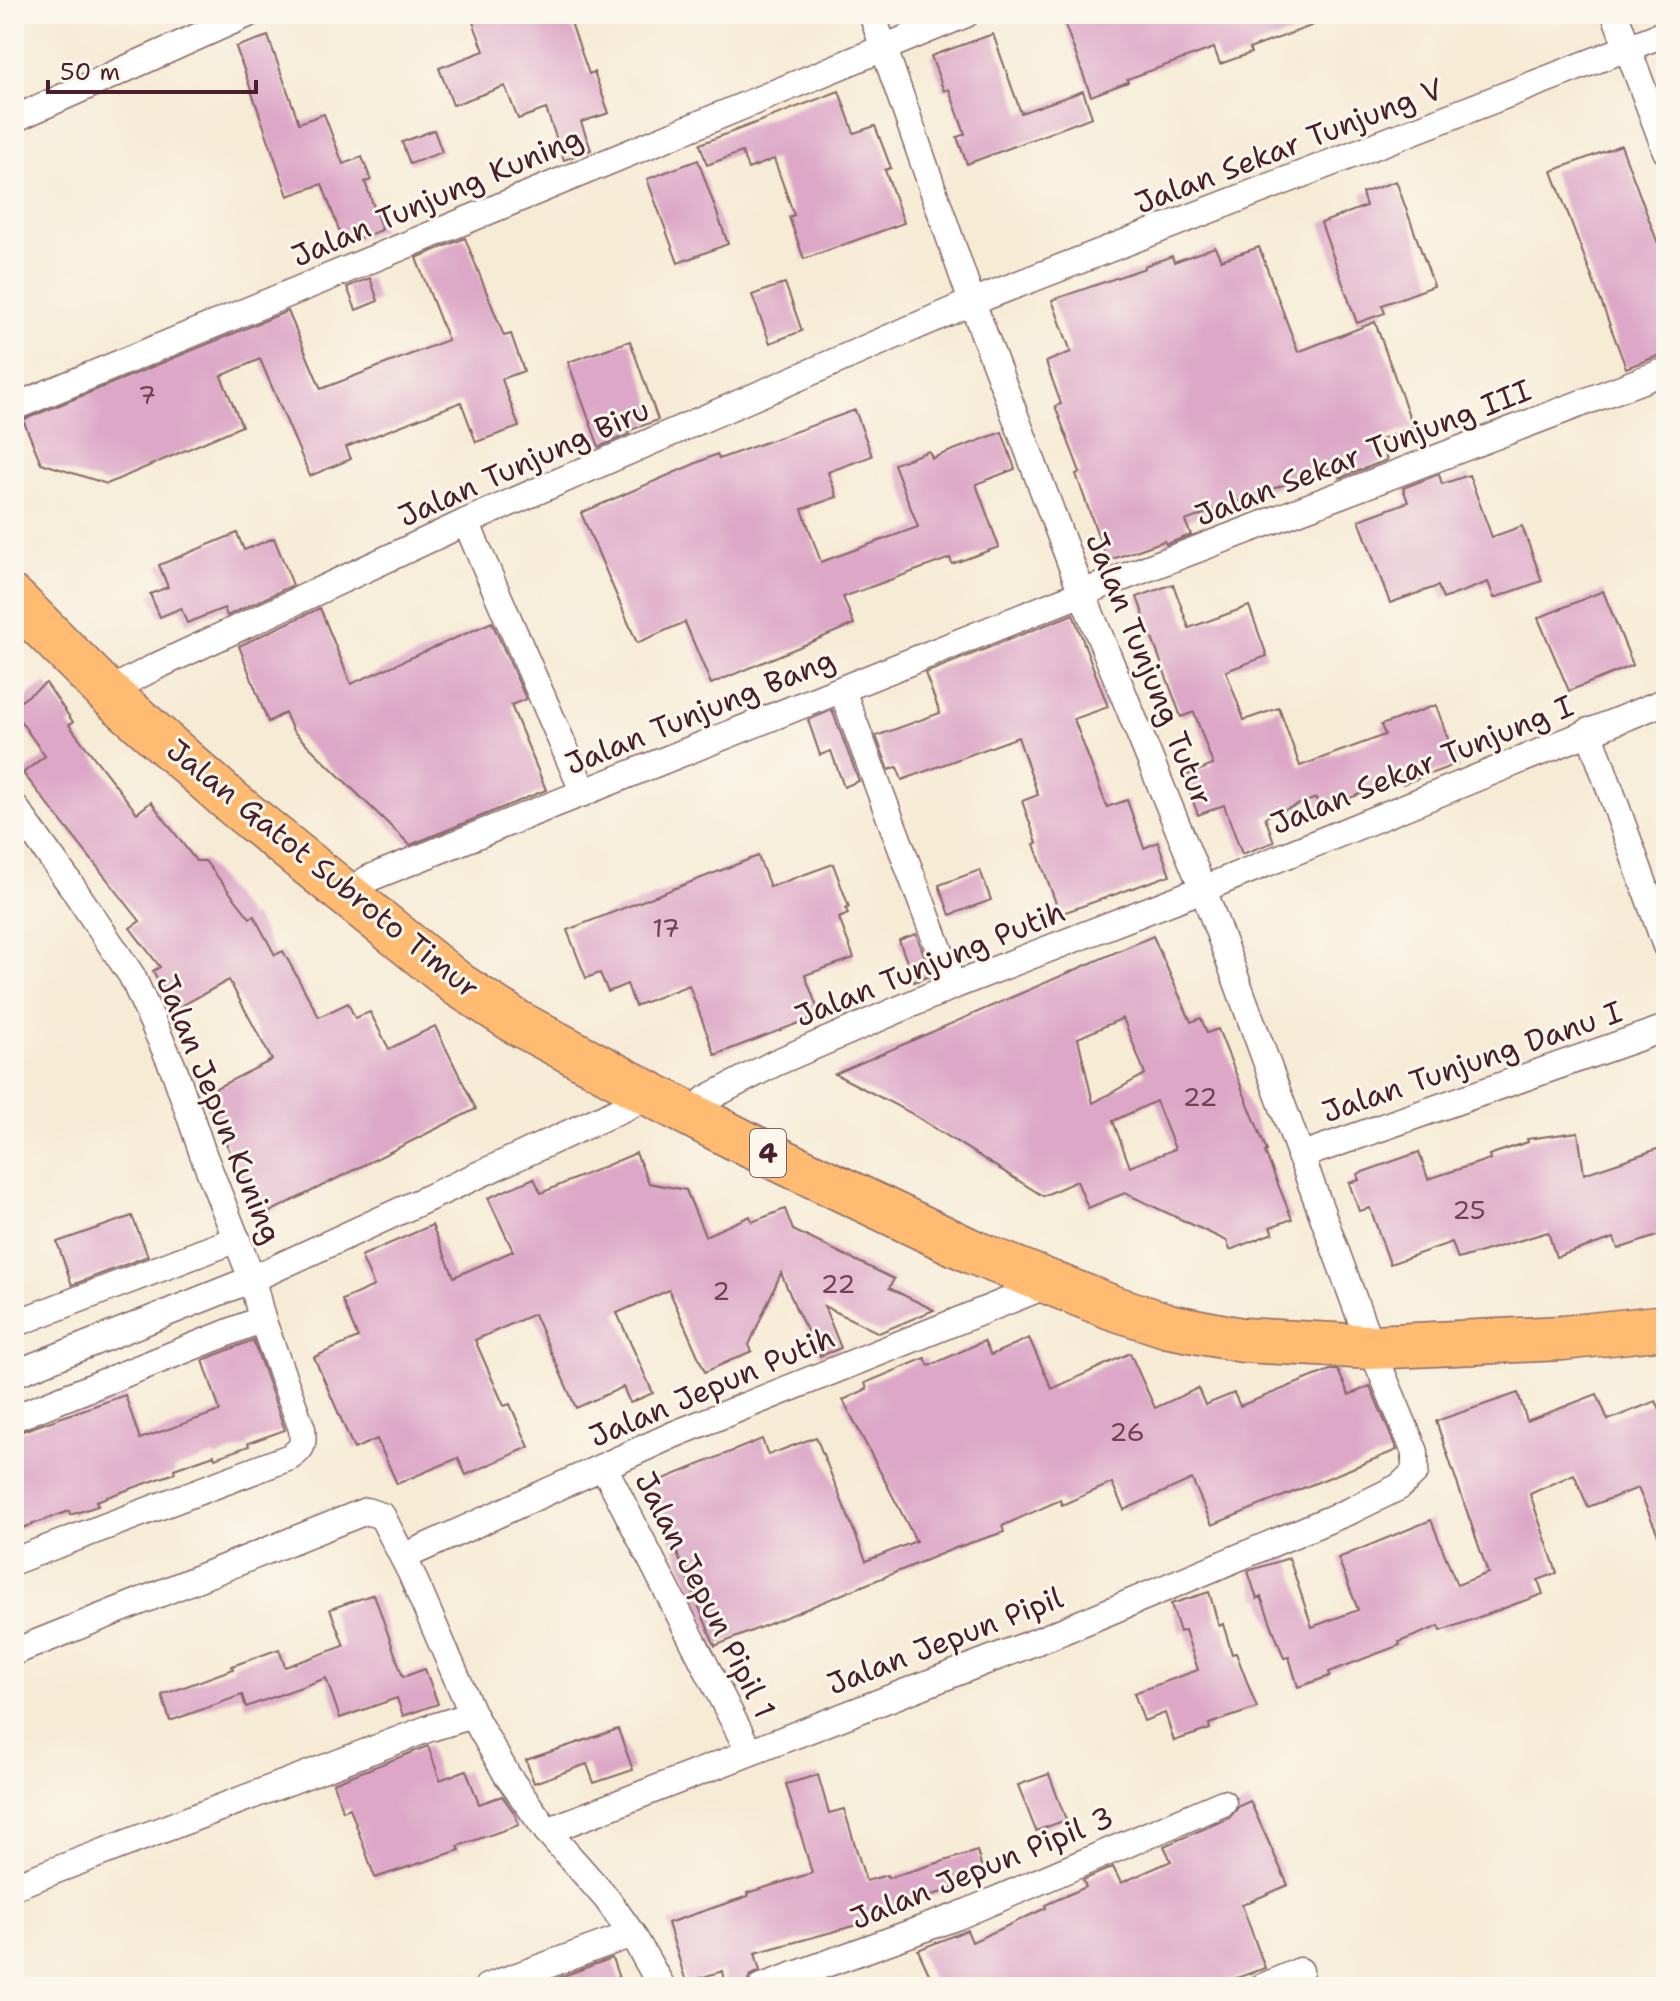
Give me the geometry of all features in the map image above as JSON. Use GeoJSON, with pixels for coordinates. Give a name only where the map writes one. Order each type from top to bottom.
{"type":"FeatureCollection","features":[{"type":"Feature","properties":{"kind":"highway","name":"Jalan Gatot Subroto Timur"},"geometry":{"type":"LineString","coordinates":[[16,599],[107,692],[235,805],[459,985],[518,1023],[652,1095],[973,1252],[1050,1284],[1169,1326],[1242,1340],[1371,1347],[1549,1339],[1666,1327]]}},
{"type":"Feature","properties":{"kind":"street"},"geometry":{"type":"LineString","coordinates":[[14,119],[248,14]]}},
{"type":"Feature","properties":{"kind":"street","name":"Jalan Tunjung Tutur"},"geometry":{"type":"LineString","coordinates":[[872,14],[972,302],[1082,593],[1203,889],[1371,1347]]}},
{"type":"Feature","properties":{"kind":"street","name":"Jalan Tunjung Kuning"},"geometry":{"type":"LineString","coordinates":[[14,407],[966,14]]}},
{"type":"Feature","properties":{"kind":"street"},"geometry":{"type":"LineString","coordinates":[[1615,14],[1666,151]]}},
{"type":"Feature","properties":{"kind":"street","name":"Jalan Sekar Tunjung V"},"geometry":{"type":"LineString","coordinates":[[972,302],[1666,33]]}},
{"type":"Feature","properties":{"kind":"street","name":"Jalan Tunjung Biru"},"geometry":{"type":"LineString","coordinates":[[107,692],[466,522],[972,302]]}},
{"type":"Feature","properties":{"kind":"street","name":"Jalan Sekar Tunjung III"},"geometry":{"type":"LineString","coordinates":[[1082,593],[1666,371]]}},
{"type":"Feature","properties":{"kind":"street"},"geometry":{"type":"LineString","coordinates":[[466,522],[584,793]]}},
{"type":"Feature","properties":{"kind":"street","name":"Jalan Tunjung Bang"},"geometry":{"type":"LineString","coordinates":[[343,894],[370,878],[1082,593]]}},
{"type":"Feature","properties":{"kind":"street"},"geometry":{"type":"LineString","coordinates":[[842,690],[953,986]]}},
{"type":"Feature","properties":{"kind":"street","name":"Jalan Sekar Tunjung I"},"geometry":{"type":"LineString","coordinates":[[1203,889],[1666,701]]}},
{"type":"Feature","properties":{"kind":"street"},"geometry":{"type":"LineString","coordinates":[[1589,731],[1666,946]]}},
{"type":"Feature","properties":{"kind":"street","name":"Jalan Jepun Kuning"},"geometry":{"type":"LineString","coordinates":[[14,806],[89,909],[132,976],[175,1072],[252,1279],[262,1319],[304,1441],[301,1450],[290,1457],[14,1561]]}},
{"type":"Feature","properties":{"kind":"street","name":"Jalan Tunjung Putih"},"geometry":{"type":"LineString","coordinates":[[691,1115],[706,1099],[775,1063],[953,986],[1203,889]]}},
{"type":"Feature","properties":{"kind":"street","name":"Jalan Tunjung Danu I"},"geometry":{"type":"LineString","coordinates":[[1300,1156],[1666,1028]]}},
{"type":"Feature","properties":{"kind":"street","name":"Jalan Jepun Kuning"},"geometry":{"type":"LineString","coordinates":[[14,1374],[252,1279],[652,1095]]}},
{"type":"Feature","properties":{"kind":"street"},"geometry":{"type":"LineString","coordinates":[[14,1324],[237,1239]]}},
{"type":"Feature","properties":{"kind":"street","name":"Jalan Jepun Putih"},"geometry":{"type":"LineString","coordinates":[[403,1557],[675,1434],[1050,1284]]}},
{"type":"Feature","properties":{"kind":"street"},"geometry":{"type":"LineString","coordinates":[[14,1418],[262,1319]]}},
{"type":"Feature","properties":{"kind":"street","name":"Jalan Jepun Pipil"},"geometry":{"type":"LineString","coordinates":[[547,1831],[1048,1637],[1352,1510],[1399,1487],[1415,1472],[1415,1452],[1371,1347]]}},
{"type":"Feature","properties":{"kind":"street","name":"Jalan Jepun Pipil 1"},"geometry":{"type":"LineString","coordinates":[[604,1467],[749,1751]]}},
{"type":"Feature","properties":{"kind":"street"},"geometry":{"type":"LineString","coordinates":[[14,1652],[366,1511],[382,1516],[473,1715],[507,1775],[547,1831],[607,1899],[632,1934],[662,1987]]}},
{"type":"Feature","properties":{"kind":"street"},"geometry":{"type":"LineString","coordinates":[[14,1886],[430,1728],[473,1715]]}},
{"type":"Feature","properties":{"kind":"street","name":"Jalan Jepun Pipil 3"},"geometry":{"type":"LineString","coordinates":[[762,1987],[958,1916],[1223,1803]]}},
{"type":"Feature","properties":{"kind":"street"},"geometry":{"type":"LineString","coordinates":[[487,1987],[632,1934]]}},
{"type":"Feature","properties":{"kind":"street"},"geometry":{"type":"LineString","coordinates":[[1262,1987],[1300,1971]]}},
{"type":"Feature","properties":{"kind":"building"},"geometry":{"type":"Polygon","coordinates":[[[470,14],[568,14],[589,74],[594,72],[609,113],[581,122],[591,150],[564,160],[546,109],[518,119],[505,86],[453,105],[439,68],[484,51],[470,14]]]}},
{"type":"Feature","properties":{"kind":"building"},"geometry":{"type":"Polygon","coordinates":[[[1086,14],[1170,14],[1172,20],[1189,14],[1338,16],[1249,49],[1251,53],[1220,64],[1214,48],[1127,79],[1128,82],[1091,96],[1064,22],[1086,14]]]}},
{"type":"Feature","properties":{"kind":"building"},"geometry":{"type":"Polygon","coordinates":[[[993,34],[1021,113],[1083,91],[1092,117],[967,164],[957,137],[965,134],[949,89],[944,91],[931,56],[993,34]]]}},
{"type":"Feature","properties":{"kind":"building"},"geometry":{"type":"Polygon","coordinates":[[[268,36],[299,123],[324,114],[343,164],[362,157],[371,180],[365,182],[382,230],[344,244],[322,184],[288,196],[236,47],[268,36]]]}},
{"type":"Feature","properties":{"kind":"building"},"geometry":{"type":"Polygon","coordinates":[[[839,91],[854,133],[875,126],[891,168],[885,170],[904,223],[804,259],[789,217],[794,215],[774,159],[748,169],[742,152],[707,165],[700,144],[839,91]]]}},
{"type":"Feature","properties":{"kind":"building"},"geometry":{"type":"Polygon","coordinates":[[[434,130],[442,152],[410,164],[402,142],[434,130]]]}},
{"type":"Feature","properties":{"kind":"building"},"geometry":{"type":"Polygon","coordinates":[[[1621,145],[1666,265],[1666,353],[1626,368],[1552,171],[1621,145]]]}},
{"type":"Feature","properties":{"kind":"building"},"geometry":{"type":"Polygon","coordinates":[[[698,160],[728,244],[678,263],[647,179],[698,160]]]}},
{"type":"Feature","properties":{"kind":"building"},"geometry":{"type":"Polygon","coordinates":[[[1396,181],[1434,286],[1382,305],[1385,313],[1357,323],[1321,223],[1366,206],[1362,193],[1396,181]]]}},
{"type":"Feature","properties":{"kind":"building"},"geometry":{"type":"Polygon","coordinates":[[[465,238],[504,336],[511,334],[524,371],[502,379],[519,427],[476,442],[461,402],[346,447],[351,459],[310,476],[260,359],[221,376],[242,426],[107,484],[41,463],[23,420],[288,311],[321,389],[448,340],[416,258],[465,238]]]}},
{"type":"Feature","properties":{"kind":"building"},"geometry":{"type":"Polygon","coordinates":[[[1215,247],[1221,260],[1259,247],[1298,352],[1375,322],[1413,427],[1379,440],[1387,460],[1340,478],[1335,466],[1185,521],[1191,535],[1107,561],[1076,474],[1080,472],[1055,406],[1061,404],[1046,362],[1071,352],[1052,300],[1172,256],[1174,262],[1215,247]]]}},
{"type":"Feature","properties":{"kind":"building"},"geometry":{"type":"Polygon","coordinates":[[[370,278],[378,301],[356,310],[347,287],[370,278]]]}},
{"type":"Feature","properties":{"kind":"building"},"geometry":{"type":"Polygon","coordinates":[[[785,283],[802,331],[770,343],[752,295],[785,283]]]}},
{"type":"Feature","properties":{"kind":"building"},"geometry":{"type":"Polygon","coordinates":[[[630,341],[658,420],[628,431],[629,434],[599,447],[568,362],[630,341]]]}},
{"type":"Feature","properties":{"kind":"building"},"geometry":{"type":"Polygon","coordinates":[[[855,410],[872,456],[828,472],[837,497],[802,509],[821,562],[918,527],[894,464],[929,451],[932,458],[1002,432],[1015,469],[976,484],[999,547],[952,564],[950,558],[843,597],[854,624],[711,684],[685,622],[637,643],[581,513],[717,454],[719,459],[855,410]]]}},
{"type":"Feature","properties":{"kind":"building"},"geometry":{"type":"Polygon","coordinates":[[[1439,474],[1442,484],[1469,475],[1492,537],[1522,526],[1542,581],[1494,598],[1488,582],[1443,599],[1438,586],[1390,603],[1359,520],[1408,502],[1403,488],[1439,474]]]}},
{"type":"Feature","properties":{"kind":"building"},"geometry":{"type":"Polygon","coordinates":[[[237,533],[244,550],[274,538],[293,585],[227,616],[224,608],[187,623],[181,608],[160,617],[150,594],[168,587],[159,565],[237,533]]]}},
{"type":"Feature","properties":{"kind":"building"},"geometry":{"type":"Polygon","coordinates":[[[1173,584],[1189,628],[1249,606],[1267,656],[1226,671],[1244,720],[1279,708],[1300,766],[1385,735],[1381,725],[1436,705],[1457,764],[1403,784],[1401,779],[1320,809],[1316,798],[1265,817],[1274,842],[1242,854],[1224,805],[1198,815],[1184,776],[1213,765],[1194,712],[1181,717],[1137,597],[1173,584]]]}},
{"type":"Feature","properties":{"kind":"building"},"geometry":{"type":"Polygon","coordinates":[[[1603,591],[1633,665],[1569,691],[1538,618],[1603,591]]]}},
{"type":"Feature","properties":{"kind":"building"},"geometry":{"type":"Polygon","coordinates":[[[320,608],[351,684],[492,622],[526,699],[511,705],[546,790],[410,845],[293,731],[285,713],[268,722],[239,646],[320,608]]]}},
{"type":"Feature","properties":{"kind":"building"},"geometry":{"type":"Polygon","coordinates":[[[1073,614],[1108,707],[1074,719],[1107,807],[1127,800],[1144,848],[1158,842],[1170,875],[1060,914],[1022,801],[1038,795],[1018,737],[902,780],[897,767],[889,770],[876,736],[940,713],[925,673],[1073,614]]]}},
{"type":"Feature","properties":{"kind":"building"},"geometry":{"type":"Polygon","coordinates":[[[46,683],[73,722],[69,725],[137,813],[151,802],[196,861],[205,861],[250,918],[254,916],[275,955],[283,951],[319,1017],[348,1003],[355,1018],[370,1012],[389,1049],[435,1026],[476,1109],[262,1216],[202,1095],[272,1060],[229,980],[174,1010],[153,971],[160,967],[130,928],[140,921],[23,773],[45,756],[14,712],[14,706],[46,683]]]}},
{"type":"Feature","properties":{"kind":"building"},"geometry":{"type":"Polygon","coordinates":[[[832,710],[859,781],[844,787],[831,751],[820,755],[808,720],[832,710]]]}},
{"type":"Feature","properties":{"kind":"building"},"geometry":{"type":"Polygon","coordinates":[[[758,856],[770,887],[833,864],[849,907],[846,909],[848,914],[839,918],[854,958],[805,975],[820,1015],[715,1055],[689,985],[635,1006],[627,984],[608,992],[600,973],[586,978],[567,930],[758,856]]]}},
{"type":"Feature","properties":{"kind":"building"},"geometry":{"type":"Polygon","coordinates":[[[980,870],[991,900],[950,915],[939,885],[980,870]]]}},
{"type":"Feature","properties":{"kind":"building"},"geometry":{"type":"Polygon","coordinates":[[[916,934],[932,975],[914,982],[899,940],[916,934]]]}},
{"type":"Feature","properties":{"kind":"building"},"geometry":{"type":"Polygon","coordinates":[[[1153,936],[1191,1022],[1201,1018],[1207,1033],[1218,1029],[1292,1219],[1270,1227],[1273,1233],[1230,1250],[1227,1241],[1125,1193],[1088,1208],[1077,1181],[1043,1196],[909,1112],[835,1074],[1153,936]],[[1123,1018],[1078,1038],[1093,1103],[1145,1074],[1123,1018]],[[1156,1101],[1113,1121],[1130,1167],[1175,1149],[1156,1101]]]}},
{"type":"Feature","properties":{"kind":"building"},"geometry":{"type":"Polygon","coordinates":[[[1578,1132],[1584,1174],[1666,1146],[1666,1233],[1618,1249],[1614,1238],[1556,1257],[1548,1232],[1458,1259],[1452,1242],[1390,1264],[1370,1208],[1359,1211],[1349,1183],[1359,1180],[1357,1174],[1419,1152],[1428,1179],[1490,1159],[1489,1155],[1528,1142],[1527,1139],[1578,1132]]]}},
{"type":"Feature","properties":{"kind":"building"},"geometry":{"type":"Polygon","coordinates":[[[636,1153],[649,1183],[686,1190],[705,1236],[750,1216],[752,1222],[785,1209],[793,1230],[894,1279],[889,1288],[934,1310],[879,1333],[824,1306],[841,1348],[820,1356],[781,1273],[749,1345],[752,1351],[705,1372],[669,1290],[617,1313],[653,1393],[630,1403],[623,1387],[576,1408],[534,1314],[475,1340],[504,1406],[510,1404],[529,1447],[466,1475],[458,1458],[397,1484],[377,1439],[354,1449],[314,1357],[358,1338],[342,1300],[374,1286],[361,1256],[432,1225],[454,1277],[513,1251],[488,1198],[534,1178],[541,1193],[636,1153]]]}},
{"type":"Feature","properties":{"kind":"building"},"geometry":{"type":"Polygon","coordinates":[[[132,1216],[148,1256],[72,1285],[57,1242],[132,1216]]]}},
{"type":"Feature","properties":{"kind":"building"},"geometry":{"type":"Polygon","coordinates":[[[1029,1338],[1052,1389],[1130,1353],[1155,1408],[1198,1388],[1205,1405],[1234,1393],[1240,1406],[1330,1370],[1338,1370],[1349,1395],[1370,1386],[1397,1450],[1212,1525],[1192,1479],[1124,1510],[1112,1483],[1062,1505],[1060,1500],[1002,1526],[1004,1532],[958,1547],[715,1646],[649,1485],[762,1439],[768,1455],[816,1437],[866,1561],[916,1541],[843,1400],[867,1389],[865,1383],[925,1358],[929,1366],[984,1341],[991,1355],[1029,1338]]]}},
{"type":"Feature","properties":{"kind":"building"},"geometry":{"type":"Polygon","coordinates":[[[253,1340],[285,1430],[215,1458],[214,1455],[174,1469],[175,1473],[96,1501],[98,1506],[70,1515],[69,1511],[14,1531],[14,1434],[125,1395],[140,1439],[220,1411],[203,1360],[253,1340]]]}},
{"type":"Feature","properties":{"kind":"building"},"geometry":{"type":"Polygon","coordinates":[[[1518,1393],[1527,1421],[1597,1394],[1608,1420],[1656,1401],[1661,1411],[1666,1409],[1666,1553],[1638,1488],[1588,1507],[1574,1474],[1530,1494],[1557,1573],[1538,1580],[1543,1594],[1441,1631],[1439,1626],[1399,1642],[1400,1645],[1329,1672],[1330,1676],[1298,1687],[1289,1657],[1284,1658],[1248,1571],[1289,1558],[1312,1627],[1358,1610],[1338,1558],[1431,1520],[1457,1585],[1488,1573],[1436,1421],[1518,1393]]]}},
{"type":"Feature","properties":{"kind":"building"},"geometry":{"type":"Polygon","coordinates":[[[1209,1592],[1219,1626],[1223,1624],[1232,1654],[1236,1653],[1257,1708],[1209,1724],[1210,1729],[1174,1741],[1165,1713],[1144,1721],[1134,1693],[1198,1670],[1185,1630],[1180,1632],[1171,1604],[1209,1592]]]}},
{"type":"Feature","properties":{"kind":"building"},"geometry":{"type":"Polygon","coordinates":[[[374,1594],[403,1677],[425,1669],[438,1704],[403,1716],[397,1698],[340,1718],[326,1678],[246,1707],[242,1695],[170,1721],[162,1695],[279,1649],[285,1667],[344,1646],[330,1609],[374,1594]]]}},
{"type":"Feature","properties":{"kind":"building"},"geometry":{"type":"Polygon","coordinates":[[[618,1729],[633,1770],[594,1783],[587,1764],[534,1783],[526,1760],[618,1729]]]}},
{"type":"Feature","properties":{"kind":"building"},"geometry":{"type":"Polygon","coordinates":[[[428,1746],[440,1780],[466,1770],[479,1804],[502,1796],[519,1825],[458,1846],[460,1850],[375,1878],[350,1808],[343,1811],[333,1783],[428,1746]]]}},
{"type":"Feature","properties":{"kind":"building"},"geometry":{"type":"Polygon","coordinates":[[[1049,1774],[1066,1820],[1036,1831],[1018,1785],[1049,1774]]]}},
{"type":"Feature","properties":{"kind":"building"},"geometry":{"type":"Polygon","coordinates":[[[818,1775],[829,1813],[844,1809],[866,1881],[887,1875],[888,1878],[977,1851],[985,1878],[896,1907],[897,1910],[875,1917],[876,1920],[755,1953],[760,1971],[750,1976],[746,1987],[726,1987],[723,1971],[686,1982],[668,1923],[748,1896],[747,1893],[812,1873],[786,1784],[818,1775]]]}},
{"type":"Feature","properties":{"kind":"building"},"geometry":{"type":"Polygon","coordinates":[[[1250,1801],[1288,1885],[1242,1905],[1265,1968],[1211,1987],[935,1987],[918,1950],[967,1930],[972,1942],[1086,1887],[1083,1880],[1113,1867],[1121,1883],[1171,1861],[1164,1846],[1229,1818],[1239,1806],[1250,1801]]]}},
{"type":"Feature","properties":{"kind":"building"},"geometry":{"type":"Polygon","coordinates":[[[612,1958],[622,1987],[539,1987],[539,1985],[612,1958]]]}}]}
